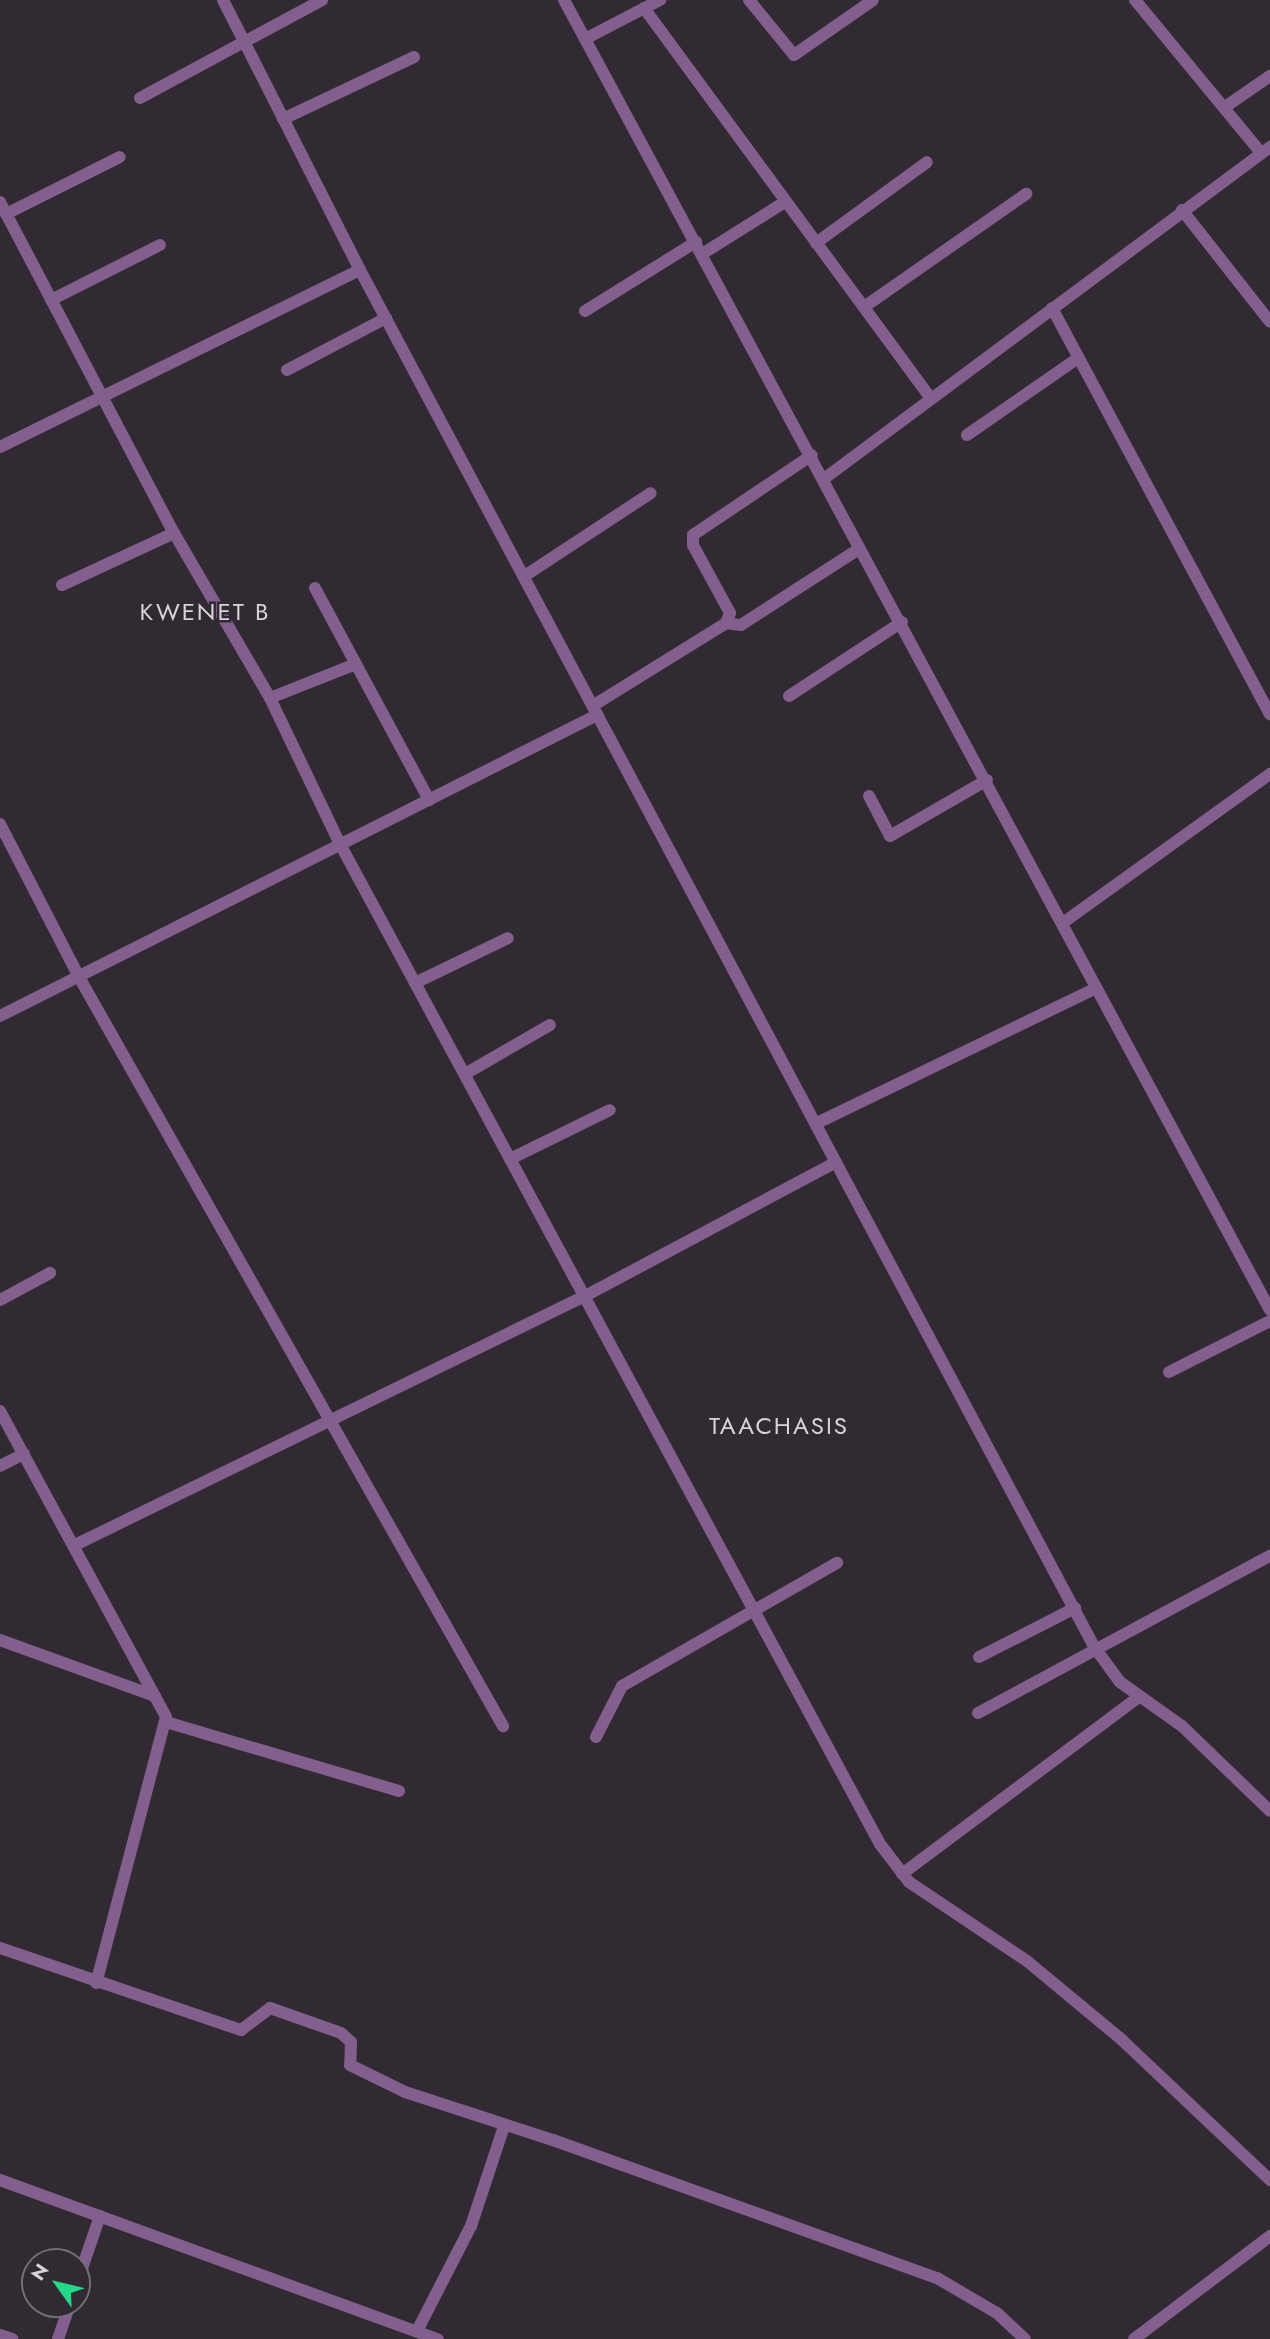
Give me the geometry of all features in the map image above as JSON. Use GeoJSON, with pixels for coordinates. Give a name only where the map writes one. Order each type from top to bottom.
{"type":"FeatureCollection","features":[{"type":"Feature","properties":{"kind":"street"},"geometry":{"type":"LineString","coordinates":[[223,0],[360,270],[526,575],[1095,1648],[1112,1674],[1182,1726],[1270,1811]]}},
{"type":"Feature","properties":{"kind":"street"},"geometry":{"type":"LineString","coordinates":[[140,98],[246,45],[280,20],[322,0]]}},
{"type":"Feature","properties":{"kind":"street"},"geometry":{"type":"LineString","coordinates":[[564,0],[825,478],[859,549],[902,622],[1270,1310]]}},
{"type":"Feature","properties":{"kind":"street"},"geometry":{"type":"LineString","coordinates":[[585,39],[660,0]]}},
{"type":"Feature","properties":{"kind":"street"},"geometry":{"type":"LineString","coordinates":[[749,0],[794,55],[873,0]]}},
{"type":"Feature","properties":{"kind":"street"},"geometry":{"type":"LineString","coordinates":[[825,478],[1266,150],[1225,107],[1136,0]]}},
{"type":"Feature","properties":{"kind":"street"},"geometry":{"type":"LineString","coordinates":[[644,8],[931,398]]}},
{"type":"Feature","properties":{"kind":"street"},"geometry":{"type":"LineString","coordinates":[[283,119],[414,57]]}},
{"type":"Feature","properties":{"kind":"street"},"geometry":{"type":"LineString","coordinates":[[1225,107],[1270,76]]}},
{"type":"Feature","properties":{"kind":"street"},"geometry":{"type":"LineString","coordinates":[[120,157],[3,208],[174,533],[270,698],[340,844],[510,1159],[587,1295],[868,1825],[902,1874],[965,1922],[1027,1961],[1112,2032],[1270,2180]]}},
{"type":"Feature","properties":{"kind":"street"},"geometry":{"type":"LineString","coordinates":[[816,243],[927,162]]}},
{"type":"Feature","properties":{"kind":"street"},"geometry":{"type":"LineString","coordinates":[[864,307],[1026,194]]}},
{"type":"Feature","properties":{"kind":"street"},"geometry":{"type":"LineString","coordinates":[[702,254],[785,202]]}},
{"type":"Feature","properties":{"kind":"street"},"geometry":{"type":"LineString","coordinates":[[1182,210],[1270,323]]}},
{"type":"Feature","properties":{"kind":"street"},"geometry":{"type":"LineString","coordinates":[[585,311],[696,242]]}},
{"type":"Feature","properties":{"kind":"street"},"geometry":{"type":"LineString","coordinates":[[51,300],[160,245]]}},
{"type":"Feature","properties":{"kind":"street"},"geometry":{"type":"LineString","coordinates":[[0,447],[360,270]]}},
{"type":"Feature","properties":{"kind":"street"},"geometry":{"type":"LineString","coordinates":[[1052,308],[1270,714]]}},
{"type":"Feature","properties":{"kind":"street"},"geometry":{"type":"LineString","coordinates":[[287,370],[386,318]]}},
{"type":"Feature","properties":{"kind":"street"},"geometry":{"type":"LineString","coordinates":[[967,435],[1078,358]]}},
{"type":"Feature","properties":{"kind":"street"},"geometry":{"type":"LineString","coordinates":[[0,1016],[429,800],[596,710],[726,623],[730,613],[693,545],[693,535],[812,456]]}},
{"type":"Feature","properties":{"kind":"street"},"geometry":{"type":"LineString","coordinates":[[526,575],[651,493]]}},
{"type":"Feature","properties":{"kind":"street"},"geometry":{"type":"LineString","coordinates":[[62,585],[174,533]]}},
{"type":"Feature","properties":{"kind":"street"},"geometry":{"type":"LineString","coordinates":[[726,623],[741,625],[859,549]]}},
{"type":"Feature","properties":{"kind":"street"},"geometry":{"type":"LineString","coordinates":[[315,588],[429,800]]}},
{"type":"Feature","properties":{"kind":"street"},"geometry":{"type":"LineString","coordinates":[[789,696],[902,622]]}},
{"type":"Feature","properties":{"kind":"street"},"geometry":{"type":"LineString","coordinates":[[270,698],[356,664]]}},
{"type":"Feature","properties":{"kind":"street"},"geometry":{"type":"LineString","coordinates":[[1064,922],[1270,774]]}},
{"type":"Feature","properties":{"kind":"street"},"geometry":{"type":"LineString","coordinates":[[869,796],[890,836],[987,780]]}},
{"type":"Feature","properties":{"kind":"street"},"geometry":{"type":"LineString","coordinates":[[0,824],[4,839],[79,977],[333,1419],[503,1726]]}},
{"type":"Feature","properties":{"kind":"street"},"geometry":{"type":"LineString","coordinates":[[415,983],[508,938]]}},
{"type":"Feature","properties":{"kind":"street"},"geometry":{"type":"LineString","coordinates":[[817,1123],[1096,988]]}},
{"type":"Feature","properties":{"kind":"street"},"geometry":{"type":"LineString","coordinates":[[465,1074],[550,1025]]}},
{"type":"Feature","properties":{"kind":"street"},"geometry":{"type":"LineString","coordinates":[[510,1159],[610,1110]]}},
{"type":"Feature","properties":{"kind":"street"},"geometry":{"type":"LineString","coordinates":[[75,1545],[587,1295],[836,1162]]}},
{"type":"Feature","properties":{"kind":"street"},"geometry":{"type":"LineString","coordinates":[[0,1300],[50,1273]]}},
{"type":"Feature","properties":{"kind":"street"},"geometry":{"type":"LineString","coordinates":[[1169,1373],[1270,1321]]}},
{"type":"Feature","properties":{"kind":"street"},"geometry":{"type":"LineString","coordinates":[[0,1411],[75,1545],[155,1696],[166,1722],[96,1983]]}},
{"type":"Feature","properties":{"kind":"street"},"geometry":{"type":"LineString","coordinates":[[0,1466],[24,1454]]}},
{"type":"Feature","properties":{"kind":"street"},"geometry":{"type":"LineString","coordinates":[[978,1713],[1270,1556]]}},
{"type":"Feature","properties":{"kind":"street"},"geometry":{"type":"LineString","coordinates":[[596,1737],[622,1686],[754,1608],[837,1563]]}},
{"type":"Feature","properties":{"kind":"street"},"geometry":{"type":"LineString","coordinates":[[979,1657],[1075,1608]]}},
{"type":"Feature","properties":{"kind":"street"},"geometry":{"type":"LineString","coordinates":[[0,1640],[155,1696]]}},
{"type":"Feature","properties":{"kind":"street"},"geometry":{"type":"LineString","coordinates":[[902,1874],[1140,1696]]}},
{"type":"Feature","properties":{"kind":"street"},"geometry":{"type":"LineString","coordinates":[[166,1722],[399,1791]]}},
{"type":"Feature","properties":{"kind":"street"},"geometry":{"type":"LineString","coordinates":[[0,1948],[96,1983],[241,2030],[270,2008],[348,2038],[352,2050],[348,2061],[356,2069],[453,2111],[503,2126],[937,2278],[997,2313],[1025,2339]]}},
{"type":"Feature","properties":{"kind":"street"},"geometry":{"type":"LineString","coordinates":[[417,2332],[471,2226],[503,2126]]}},
{"type":"Feature","properties":{"kind":"street"},"geometry":{"type":"LineString","coordinates":[[0,2180],[438,2339]]}},
{"type":"Feature","properties":{"kind":"street"},"geometry":{"type":"LineString","coordinates":[[89,2248],[100,2216]]}},
{"type":"Feature","properties":{"kind":"street"},"geometry":{"type":"LineString","coordinates":[[1134,2339],[1270,2236]]}},
{"type":"Feature","properties":{"kind":"street"},"geometry":{"type":"LineString","coordinates":[[58,2339],[65,2318]]}},
{"type":"Feature","properties":{"kind":"street"},"geometry":{"type":"LineString","coordinates":[[0,2335],[12,2339]]}},
{"type":"Feature","properties":{"kind":"district","name":"KWENET B"},"geometry":{"type":"Point","coordinates":[205,612]}},
{"type":"Feature","properties":{"kind":"district","name":"TAACHASIS"},"geometry":{"type":"Point","coordinates":[779,1426]}}]}
